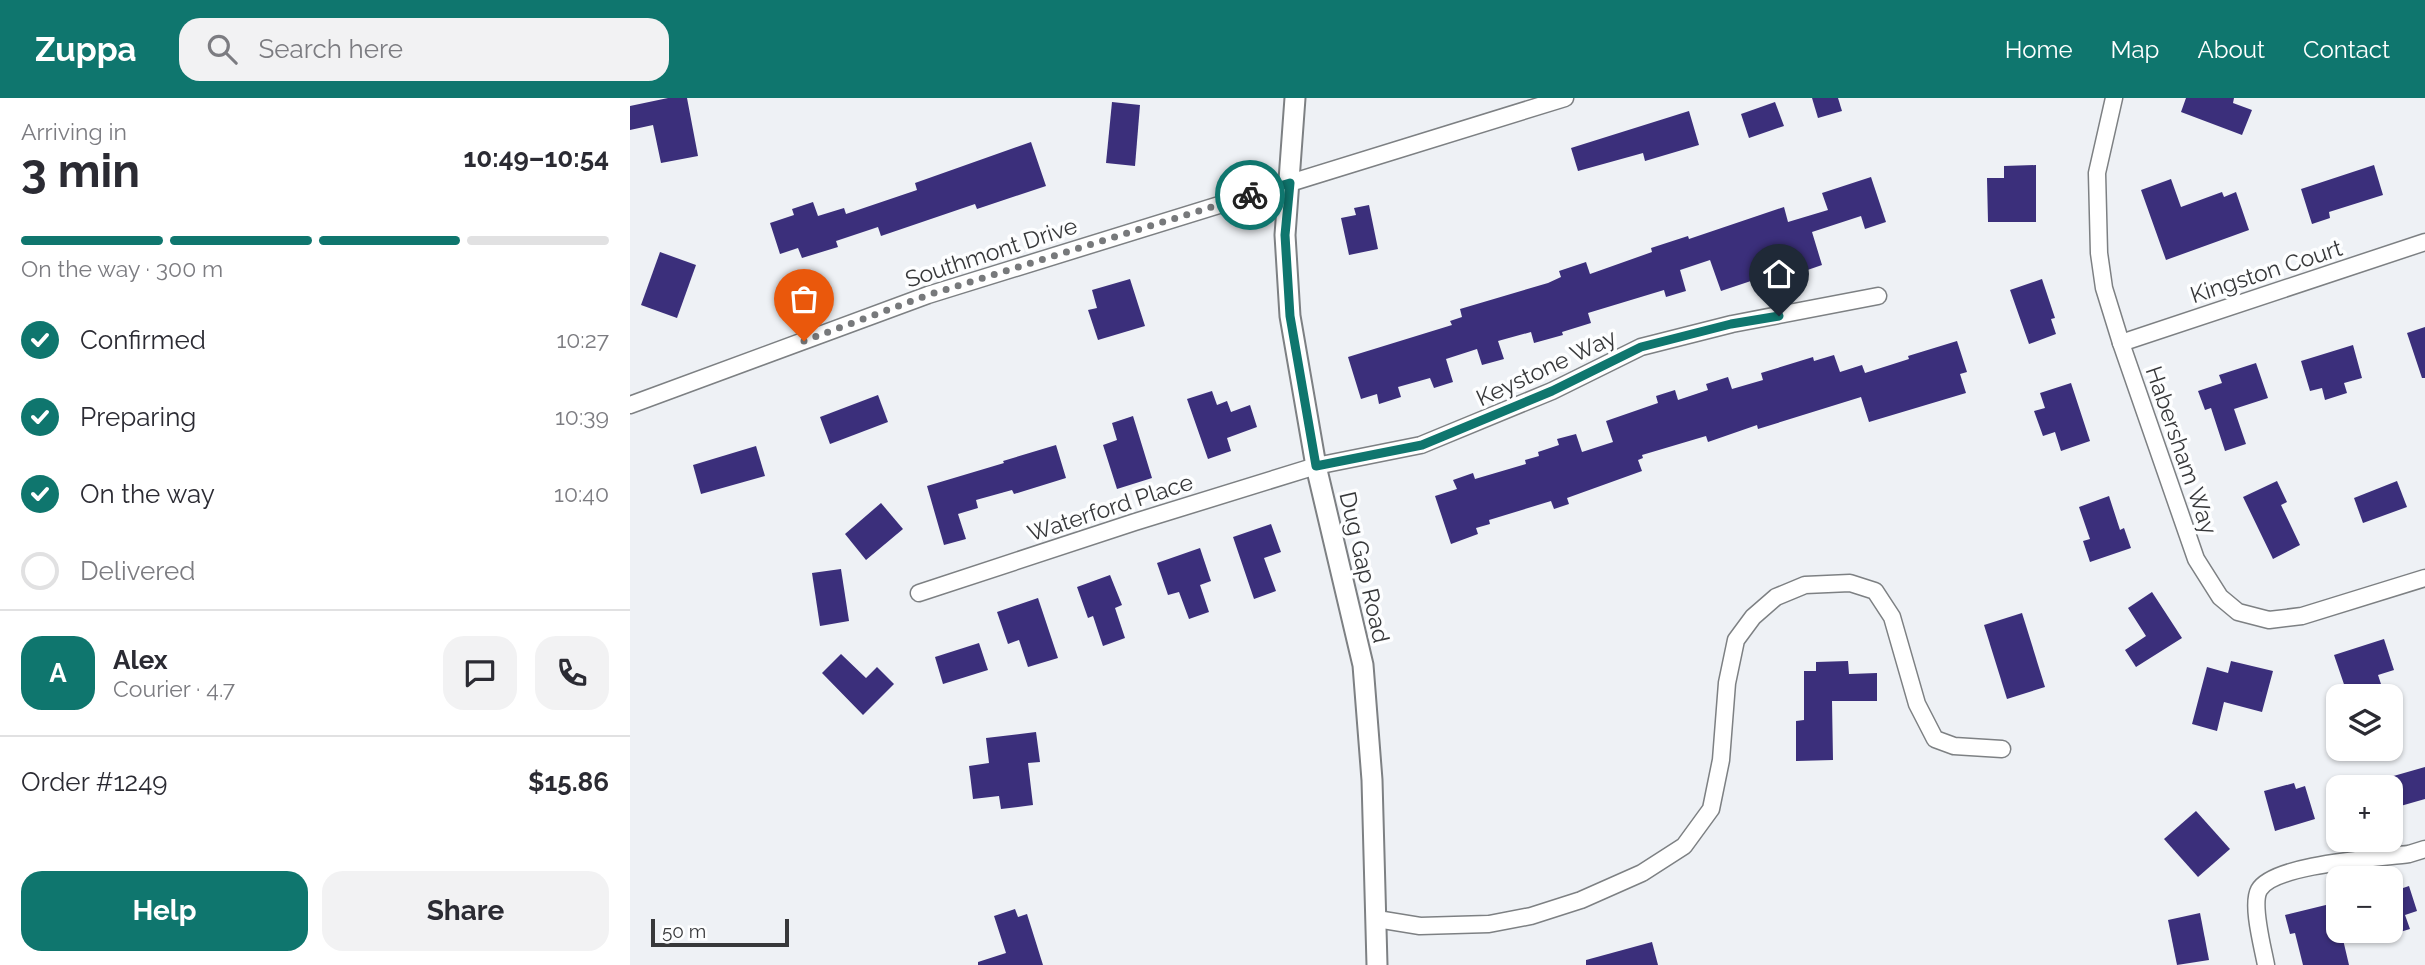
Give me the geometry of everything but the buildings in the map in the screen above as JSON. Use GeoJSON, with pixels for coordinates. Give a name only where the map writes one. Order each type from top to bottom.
{"type":"FeatureCollection","features":[{"type":"Feature","properties":{"kind":"street","name":"Dug Gap Road"},"geometry":{"type":"LineString","coordinates":[[1295,98],[1285,235],[1290,316],[1316,466],[1363,665],[1372,780],[1377,965]]}},
{"type":"Feature","properties":{"kind":"street","name":"Southmont Drive"},"geometry":{"type":"LineString","coordinates":[[630,405],[928,295],[1565,98]]}},
{"type":"Feature","properties":{"kind":"street","name":"Habersham Way"},"geometry":{"type":"LineString","coordinates":[[2114,98],[2097,173],[2096,207],[2104,288],[2196,559],[2220,597],[2238,612],[2269,620],[2302,616],[2425,578]]}},
{"type":"Feature","properties":{"kind":"street","name":"Kingston Court"},"geometry":{"type":"LineString","coordinates":[[2121,343],[2425,242]]}},
{"type":"Feature","properties":{"kind":"street","name":"Keystone Way"},"geometry":{"type":"LineString","coordinates":[[1316,466],[1422,445],[1552,391],[1641,347],[1731,324],[1878,296]]}},
{"type":"Feature","properties":{"kind":"street","name":"Waterford Place"},"geometry":{"type":"LineString","coordinates":[[919,593],[1316,466]]}},
{"type":"Feature","properties":{"kind":"street"},"geometry":{"type":"LineString","coordinates":[[1377,919],[1420,926],[1489,924],[1531,916],[1581,900],[1642,873],[1684,846],[1711,809],[1721,760],[1727,684],[1736,639],[1753,617],[1776,597],[1805,585],[1850,583],[1875,591],[1892,617],[1917,704],[1935,739],[1954,746],[2002,749]]}},
{"type":"Feature","properties":{"kind":"street"},"geometry":{"type":"LineString","coordinates":[[2266,965],[2257,904],[2258,890],[2268,880],[2294,869],[2409,854],[2425,849]]}},
{"type":"Feature","properties":{"kind":"way so far"},"geometry":{"type":"LineString","coordinates":[[804,341],[928,295],[1250,195]]}},
{"type":"Feature","properties":{"kind":"route"},"geometry":{"type":"LineString","coordinates":[[1250,195],[1290,183],[1285,235],[1290,316],[1316,466],[1422,445],[1552,391],[1641,347],[1731,324],[1779,316]]}}]}
